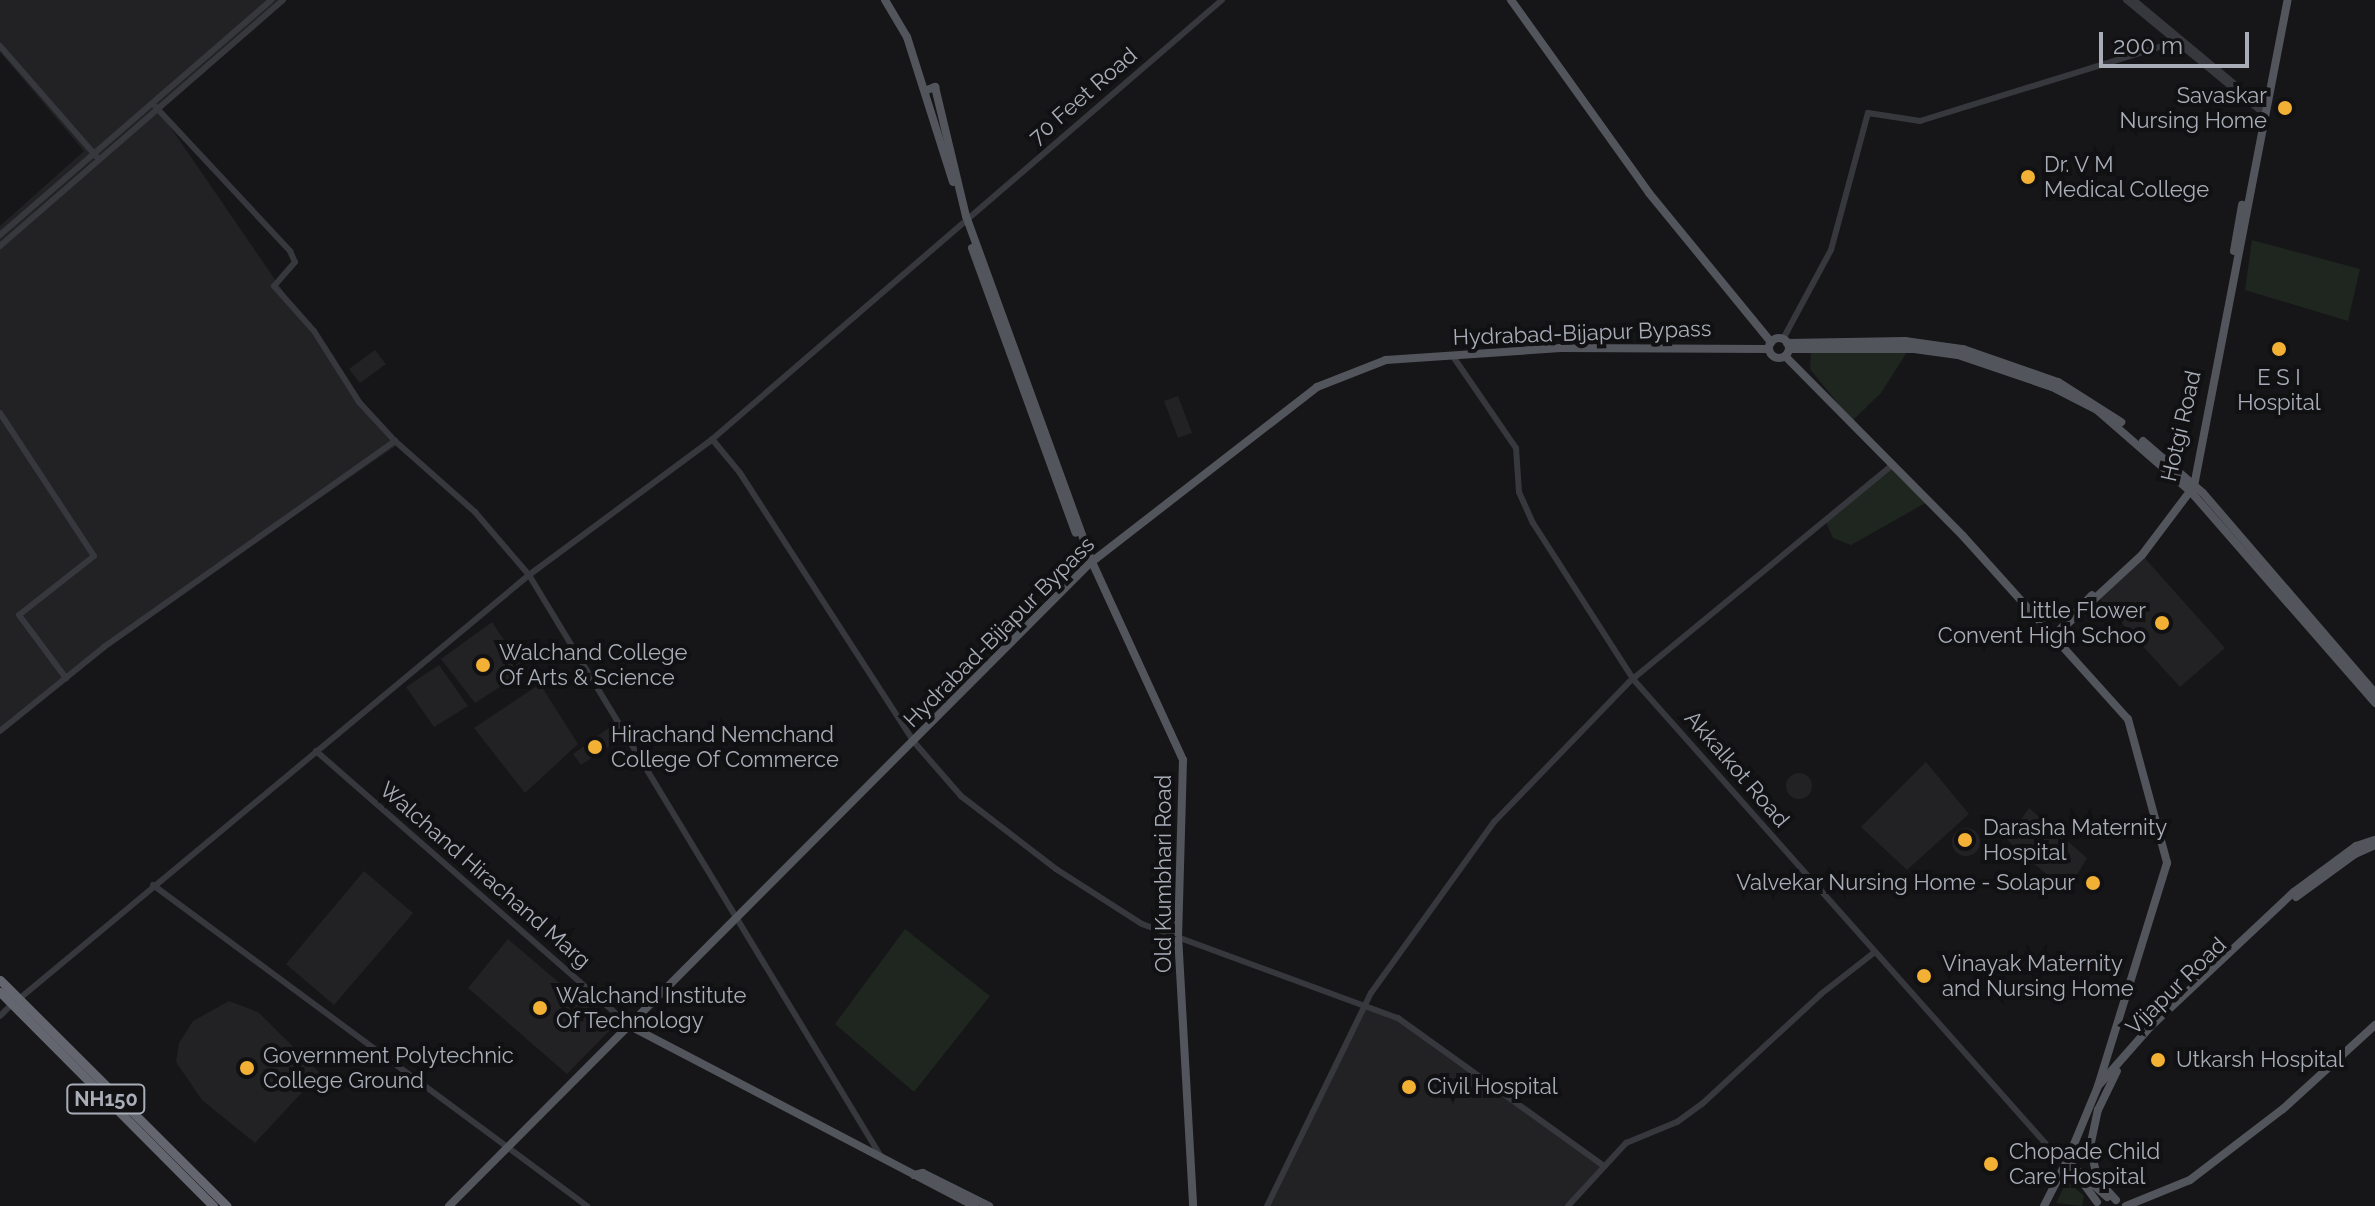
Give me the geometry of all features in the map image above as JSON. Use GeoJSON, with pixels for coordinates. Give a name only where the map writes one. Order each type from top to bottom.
{"type":"FeatureCollection","features":[{"type":"Feature","properties":{"kind":"highway","name":"NH150"},"geometry":{"type":"LineString","coordinates":[[0,980],[15,1001],[213,1206]]}},
{"type":"Feature","properties":{"kind":"highway","name":"NH150"},"geometry":{"type":"LineString","coordinates":[[0,992],[15,1001],[227,1206]]}},
{"type":"Feature","properties":{"kind":"main road","name":"Old Kumbhari Road"},"geometry":{"type":"LineString","coordinates":[[885,0],[931,88],[964,218],[1090,563],[1112,595],[1183,760],[1178,935],[1193,1206]]}},
{"type":"Feature","properties":{"kind":"main road"},"geometry":{"type":"LineString","coordinates":[[1511,0],[1649,193],[1770,345],[1775,357],[1786,347]]}},
{"type":"Feature","properties":{"kind":"main road","name":"Hotgi Road"},"geometry":{"type":"LineString","coordinates":[[2052,638],[2151,538],[2191,487],[2285,0]]}},
{"type":"Feature","properties":{"kind":"main road","name":"Hydrabad-Bijapur Bypass"},"geometry":{"type":"LineString","coordinates":[[449,1206],[1090,563],[1317,387],[1386,360],[1703,345],[1770,345]]}},
{"type":"Feature","properties":{"kind":"main road"},"geometry":{"type":"LineString","coordinates":[[1770,345],[1914,349],[1988,363],[2097,410],[2191,487],[2375,693]]}},
{"type":"Feature","properties":{"kind":"main road"},"geometry":{"type":"LineString","coordinates":[[1786,347],[2128,719],[2167,854],[2098,1086]]}},
{"type":"Feature","properties":{"kind":"main road"},"geometry":{"type":"LineString","coordinates":[[2191,487],[2375,703]]}},
{"type":"Feature","properties":{"kind":"main road","name":"Vijapur Road"},"geometry":{"type":"LineString","coordinates":[[2044,1206],[2067,1161],[2098,1086],[2150,1027],[2294,892],[2356,846],[2375,843]]}},
{"type":"Feature","properties":{"kind":"main road","name":"Vijapur Road"},"geometry":{"type":"LineString","coordinates":[[2109,1202],[2098,1181],[2090,1147],[2098,1110],[2114,1074],[2286,906],[2355,854],[2375,843]]}},
{"type":"Feature","properties":{"kind":"main road"},"geometry":{"type":"LineString","coordinates":[[2067,1161],[2071,1172],[2109,1202],[2147,1202],[2199,1174],[2283,1109],[2375,1025]]}},
{"type":"Feature","properties":{"kind":"main road"},"geometry":{"type":"LineString","coordinates":[[630,1026],[975,1206]]}},
{"type":"Feature","properties":{"kind":"main road"},"geometry":{"type":"LineString","coordinates":[[2067,1161],[2109,1202]]}},
{"type":"Feature","properties":{"kind":"main road"},"geometry":{"type":"LineString","coordinates":[[914,1175],[923,1173],[989,1206]]}},
{"type":"Feature","properties":{"kind":"street"},"geometry":{"type":"LineString","coordinates":[[156,106],[271,0]]}},
{"type":"Feature","properties":{"kind":"street"},"geometry":{"type":"LineString","coordinates":[[0,246],[97,157],[283,0]]}},
{"type":"Feature","properties":{"kind":"street","name":"70 Feet Road"},"geometry":{"type":"LineString","coordinates":[[0,1016],[153,885],[529,575],[712,439],[964,218],[1222,0]]}},
{"type":"Feature","properties":{"kind":"street"},"geometry":{"type":"LineString","coordinates":[[2126,0],[2263,111]]}},
{"type":"Feature","properties":{"kind":"street"},"geometry":{"type":"LineString","coordinates":[[2134,0],[2263,111]]}},
{"type":"Feature","properties":{"kind":"street"},"geometry":{"type":"LineString","coordinates":[[1786,347],[1831,250],[1868,113],[1920,121],[2179,41]]}},
{"type":"Feature","properties":{"kind":"street"},"geometry":{"type":"LineString","coordinates":[[0,46],[97,157]]}},
{"type":"Feature","properties":{"kind":"street"},"geometry":{"type":"LineString","coordinates":[[156,106],[290,251],[295,262],[274,286],[395,441],[475,512],[529,575],[880,1155]]}},
{"type":"Feature","properties":{"kind":"street"},"geometry":{"type":"LineString","coordinates":[[0,235],[97,157]]}},
{"type":"Feature","properties":{"kind":"street","name":"Akkalkot Road"},"geometry":{"type":"LineString","coordinates":[[1452,355],[1516,448],[1519,492],[1533,523],[1633,679],[2054,1153],[2067,1161]]}},
{"type":"Feature","properties":{"kind":"street"},"geometry":{"type":"LineString","coordinates":[[0,413],[94,556],[19,615],[66,678]]}},
{"type":"Feature","properties":{"kind":"street"},"geometry":{"type":"LineString","coordinates":[[712,439],[740,473],[914,742],[961,796],[1056,869],[1142,924],[1398,1018],[1604,1166]]}},
{"type":"Feature","properties":{"kind":"street"},"geometry":{"type":"LineString","coordinates":[[0,731],[66,678],[395,441]]}},
{"type":"Feature","properties":{"kind":"street"},"geometry":{"type":"LineString","coordinates":[[1267,1206],[1365,1005],[1494,822],[1633,679],[1893,464]]}},
{"type":"Feature","properties":{"kind":"street","name":"Walchand Hirachand Marg"},"geometry":{"type":"LineString","coordinates":[[316,751],[630,1026]]}},
{"type":"Feature","properties":{"kind":"street"},"geometry":{"type":"LineString","coordinates":[[153,885],[505,1149],[587,1206]]}},
{"type":"Feature","properties":{"kind":"street"},"geometry":{"type":"LineString","coordinates":[[1568,1206],[1626,1143],[1677,1122],[1702,1104],[1821,994],[1875,952]]}},
{"type":"Feature","properties":{"kind":"shaded area"},"geometry":{"type":"Polygon","coordinates":[[[0,0],[279,0],[158,109],[359,402],[400,443],[104,647],[0,731],[0,226],[84,151],[0,52],[0,0]]]}},
{"type":"Feature","properties":{"kind":"shaded area"},"geometry":{"type":"Polygon","coordinates":[[[2252,240],[2360,269],[2348,321],[2245,290],[2252,240]]]}},
{"type":"Feature","properties":{"kind":"shaded area"},"geometry":{"type":"Polygon","coordinates":[[[1909,349],[1881,393],[1852,421],[1810,369],[1811,352],[1909,349]]]}},
{"type":"Feature","properties":{"kind":"shaded area"},"geometry":{"type":"Polygon","coordinates":[[[375,350],[386,364],[360,383],[349,369],[375,350]]]}},
{"type":"Feature","properties":{"kind":"shaded area"},"geometry":{"type":"Polygon","coordinates":[[[1178,396],[1192,433],[1178,438],[1164,401],[1178,396]]]}},
{"type":"Feature","properties":{"kind":"shaded area"},"geometry":{"type":"Polygon","coordinates":[[[1893,464],[1929,501],[1851,545],[1833,538],[1825,520],[1893,464]]]}},
{"type":"Feature","properties":{"kind":"shaded area","name":"Little Flower Convent High Schoo"},"geometry":{"type":"Polygon","coordinates":[[[2142,555],[2225,648],[2180,687],[2098,597],[2142,555]]]}},
{"type":"Feature","properties":{"kind":"shaded area","name":"Walchand College Of Arts & Science"},"geometry":{"type":"Polygon","coordinates":[[[492,622],[525,671],[475,703],[441,659],[492,622]]]}},
{"type":"Feature","properties":{"kind":"shaded area"},"geometry":{"type":"Polygon","coordinates":[[[439,665],[468,706],[434,727],[406,687],[439,665]]]}},
{"type":"Feature","properties":{"kind":"shaded area"},"geometry":{"type":"Polygon","coordinates":[[[540,684],[578,744],[525,793],[474,728],[540,684]]]}},
{"type":"Feature","properties":{"kind":"shaded area","name":"Hirachand Nemchand College Of Commerce"},"geometry":{"type":"Polygon","coordinates":[[[610,727],[617,741],[581,765],[573,754],[610,727]]]}},
{"type":"Feature","properties":{"kind":"shaded area"},"geometry":{"type":"Polygon","coordinates":[[[1926,762],[1969,814],[1907,870],[1861,827],[1926,762]]]}},
{"type":"Feature","properties":{"kind":"shaded area"},"geometry":{"type":"Polygon","coordinates":[[[1799,773],[1808,777],[1812,786],[1808,795],[1799,799],[1790,795],[1786,786],[1790,777],[1799,773]]]}},
{"type":"Feature","properties":{"kind":"shaded area"},"geometry":{"type":"Polygon","coordinates":[[[2029,808],[2087,858],[2067,892],[2007,840],[2029,808]]]}},
{"type":"Feature","properties":{"kind":"shaded area","name":"Darasha Maternity Hospital"},"geometry":{"type":"Polygon","coordinates":[[[1966,828],[1976,832],[1980,842],[1976,852],[1966,856],[1956,852],[1952,842],[1956,832],[1966,828]]]}},
{"type":"Feature","properties":{"kind":"shaded area"},"geometry":{"type":"Polygon","coordinates":[[[364,871],[413,913],[334,1005],[286,964],[364,871]]]}},
{"type":"Feature","properties":{"kind":"shaded area"},"geometry":{"type":"Polygon","coordinates":[[[905,929],[990,996],[914,1092],[835,1024],[905,929]]]}},
{"type":"Feature","properties":{"kind":"shaded area","name":"Walchand Institute Of Technology"},"geometry":{"type":"Polygon","coordinates":[[[508,939],[612,1028],[567,1074],[468,988],[508,939]]]}},
{"type":"Feature","properties":{"kind":"shaded area","name":"Government Polytechnic College Ground"},"geometry":{"type":"Polygon","coordinates":[[[229,1001],[258,1012],[320,1073],[255,1143],[202,1100],[176,1062],[179,1043],[193,1021],[229,1001]]]}},
{"type":"Feature","properties":{"kind":"shaded area","name":"Civil Hospital"},"geometry":{"type":"Polygon","coordinates":[[[1365,1005],[1400,1021],[1604,1166],[1568,1206],[1267,1206],[1365,1005]]]}},
{"type":"Feature","properties":{"kind":"shaded area"},"geometry":{"type":"Polygon","coordinates":[[[2067,1181],[2084,1196],[2082,1206],[2056,1203],[2067,1181]]]}},
{"type":"Feature","properties":{"kind":"place","name":"Savaskar Nursing Home"},"geometry":{"type":"Point","coordinates":[2285,108]}},
{"type":"Feature","properties":{"kind":"place","name":"Dr. V M Medical College"},"geometry":{"type":"Point","coordinates":[2028,177]}},
{"type":"Feature","properties":{"kind":"place","name":"E S I Hospital"},"geometry":{"type":"Point","coordinates":[2279,349]}},
{"type":"Feature","properties":{"kind":"place","name":"Little Flower Convent High Schoo"},"geometry":{"type":"Point","coordinates":[2162,623]}},
{"type":"Feature","properties":{"kind":"place","name":"Walchand College Of Arts & Science"},"geometry":{"type":"Point","coordinates":[483,665]}},
{"type":"Feature","properties":{"kind":"place","name":"Hirachand Nemchand College Of Commerce"},"geometry":{"type":"Point","coordinates":[595,747]}},
{"type":"Feature","properties":{"kind":"place","name":"Darasha Maternity Hospital"},"geometry":{"type":"Point","coordinates":[1965,840]}},
{"type":"Feature","properties":{"kind":"place","name":"Valvekar Nursing Home - Solapur"},"geometry":{"type":"Point","coordinates":[2093,883]}},
{"type":"Feature","properties":{"kind":"place","name":"Vinayak Maternity and Nursing Home"},"geometry":{"type":"Point","coordinates":[1924,976]}},
{"type":"Feature","properties":{"kind":"place","name":"Walchand Institute Of Technology"},"geometry":{"type":"Point","coordinates":[540,1008]}},
{"type":"Feature","properties":{"kind":"place","name":"Utkarsh Hospital"},"geometry":{"type":"Point","coordinates":[2158,1060]}},
{"type":"Feature","properties":{"kind":"place","name":"Government Polytechnic College Ground"},"geometry":{"type":"Point","coordinates":[247,1068]}},
{"type":"Feature","properties":{"kind":"place","name":"Civil Hospital"},"geometry":{"type":"Point","coordinates":[1409,1087]}},
{"type":"Feature","properties":{"kind":"place","name":"Chopade Child Care Hospital"},"geometry":{"type":"Point","coordinates":[1991,1164]}}]}
